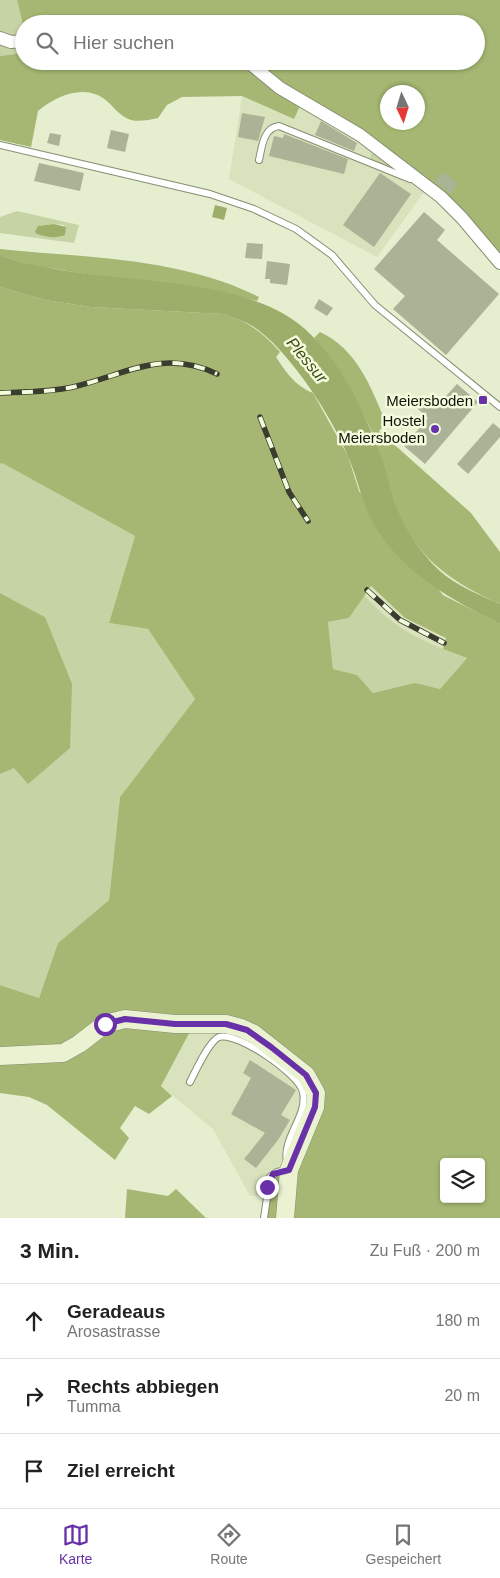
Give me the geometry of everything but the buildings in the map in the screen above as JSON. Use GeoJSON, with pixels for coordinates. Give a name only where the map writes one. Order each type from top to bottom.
{"type":"FeatureCollection","features":[{"type":"Feature","properties":{"kind":"main road"},"geometry":{"type":"LineString","coordinates":[[0,1056],[63,1053],[105,1024],[125,1019],[175,1024],[218,1023],[241,1028],[261,1039],[302,1071],[315,1088],[315,1107],[289,1170],[285,1218]]}},
{"type":"Feature","properties":{"kind":"street"},"geometry":{"type":"LineString","coordinates":[[0,38],[15,42]]}},
{"type":"Feature","properties":{"kind":"street"},"geometry":{"type":"LineString","coordinates":[[258,70],[280,88],[360,135],[431,190],[452,207],[500,264]]}},
{"type":"Feature","properties":{"kind":"lane"},"geometry":{"type":"LineString","coordinates":[[259,160],[267,132],[279,126],[396,173],[431,190]]}},
{"type":"Feature","properties":{"kind":"lane"},"geometry":{"type":"LineString","coordinates":[[0,145],[210,194],[247,206],[296,229],[332,255],[375,305],[500,407]]}},
{"type":"Feature","properties":{"kind":"lane"},"geometry":{"type":"LineString","coordinates":[[190,1082],[212,1042],[217,1038],[226,1036],[248,1044],[295,1079],[301,1088],[303,1100],[286,1149],[289,1170],[277,1172],[270,1177],[267,1184],[264,1218]]}},
{"type":"Feature","properties":{"kind":"shaded area"},"geometry":{"type":"Polygon","coordinates":[[[0,0],[17,0],[21,15],[15,15],[15,54],[0,56],[0,0]]]}},
{"type":"Feature","properties":{"kind":"shaded area"},"geometry":{"type":"Polygon","coordinates":[[[17,0],[500,0],[500,263],[452,207],[302,102],[294,119],[242,96],[182,97],[167,105],[158,118],[138,121],[125,117],[101,97],[92,93],[73,93],[54,100],[38,111],[31,147],[0,140],[0,56],[15,54],[15,70],[485,70],[485,15],[21,15],[17,0]]]}},
{"type":"Feature","properties":{"kind":"shaded area"},"geometry":{"type":"Polygon","coordinates":[[[242,96],[294,119],[303,102],[375,146],[368,162],[427,188],[377,257],[229,179],[242,96]]]}},
{"type":"Feature","properties":{"kind":"shaded area"},"geometry":{"type":"Polygon","coordinates":[[[375,146],[431,190],[368,162],[375,146]]]}},
{"type":"Feature","properties":{"kind":"shaded area"},"geometry":{"type":"Polygon","coordinates":[[[17,211],[79,225],[74,243],[0,233],[0,217],[17,211]],[[64,225],[38,226],[53,237],[61,237],[65,235],[64,225]]]}},
{"type":"Feature","properties":{"kind":"shaded area"},"geometry":{"type":"Polygon","coordinates":[[[0,249],[132,261],[165,267],[229,284],[259,297],[257,301],[181,286],[78,273],[32,265],[18,262],[0,254],[0,249]]]}},
{"type":"Feature","properties":{"kind":"shaded area"},"geometry":{"type":"Polygon","coordinates":[[[0,287],[45,300],[91,307],[223,314],[240,320],[254,328],[267,339],[280,352],[276,357],[287,373],[301,387],[313,393],[348,456],[359,491],[443,595],[500,624],[500,1218],[264,1218],[267,1184],[282,1170],[316,1103],[254,1034],[194,1024],[161,1086],[172,1096],[149,1114],[135,1106],[120,1128],[129,1138],[115,1160],[47,1105],[29,1097],[0,1093],[0,985],[39,998],[58,943],[109,900],[120,797],[195,699],[148,629],[109,623],[135,536],[2,463],[0,464],[0,287]],[[371,586],[349,618],[328,622],[333,669],[357,675],[373,693],[415,683],[440,689],[467,658],[443,649],[446,638],[405,618],[371,586]]]}},
{"type":"Feature","properties":{"kind":"shaded area"},"geometry":{"type":"Polygon","coordinates":[[[320,332],[344,348],[361,370],[375,396],[386,423],[379,431],[471,513],[500,552],[500,604],[453,579],[427,557],[406,529],[398,512],[376,442],[366,419],[346,384],[314,338],[320,332]]]}},
{"type":"Feature","properties":{"kind":"shaded area"},"geometry":{"type":"Polygon","coordinates":[[[2,463],[135,536],[109,623],[148,629],[195,699],[120,797],[109,900],[58,943],[39,998],[0,985],[0,774],[14,767],[45,617],[0,593],[0,464],[2,463]]]}},
{"type":"Feature","properties":{"kind":"shaded area"},"geometry":{"type":"Polygon","coordinates":[[[371,586],[405,618],[446,638],[443,649],[413,636],[386,618],[363,595],[371,586]]]}},
{"type":"Feature","properties":{"kind":"shaded area"},"geometry":{"type":"Polygon","coordinates":[[[0,593],[45,617],[72,684],[70,748],[28,784],[14,768],[0,774],[0,593]]]}},
{"type":"Feature","properties":{"kind":"shaded area"},"geometry":{"type":"Polygon","coordinates":[[[363,594],[387,617],[411,634],[467,658],[440,689],[415,684],[373,693],[357,675],[333,669],[328,622],[349,618],[363,594]]]}},
{"type":"Feature","properties":{"kind":"shaded area"},"geometry":{"type":"Polygon","coordinates":[[[194,1024],[241,1028],[316,1103],[266,1196],[250,1196],[213,1129],[161,1086],[194,1024]]]}},
{"type":"Feature","properties":{"kind":"shaded area"},"geometry":{"type":"Polygon","coordinates":[[[127,1189],[168,1196],[176,1189],[206,1218],[125,1218],[127,1189]]]}},
{"type":"Feature","properties":{"kind":"water"},"geometry":{"type":"Polygon","coordinates":[[[215,205],[227,208],[224,220],[212,217],[215,205]]]}},
{"type":"Feature","properties":{"kind":"water"},"geometry":{"type":"Polygon","coordinates":[[[54,224],[66,227],[65,235],[49,237],[35,232],[38,226],[54,224]]]}},
{"type":"Feature","properties":{"kind":"water","name":"Plessur"},"geometry":{"type":"Polygon","coordinates":[[[0,254],[18,261],[51,268],[184,285],[251,299],[280,312],[305,329],[340,370],[358,402],[379,451],[396,505],[413,539],[432,563],[446,576],[465,588],[500,604],[500,624],[431,585],[388,545],[376,528],[364,504],[343,445],[323,407],[282,352],[254,327],[239,319],[223,314],[91,307],[45,300],[0,287],[0,254]]]}},
{"type":"Feature","properties":{"kind":"railway"},"geometry":{"type":"LineString","coordinates":[[0,393],[64,389],[144,366],[161,364],[179,363],[217,374]]}},
{"type":"Feature","properties":{"kind":"railway"},"geometry":{"type":"LineString","coordinates":[[260,417],[289,492],[308,521]]}},
{"type":"Feature","properties":{"kind":"railway"},"geometry":{"type":"LineString","coordinates":[[367,590],[400,620],[444,643]]}},
{"type":"Feature","properties":{"kind":"place","name":"Meiersboden"},"geometry":{"type":"Point","coordinates":[483,400]}},
{"type":"Feature","properties":{"kind":"place","name":"Hostel Meiersboden"},"geometry":{"type":"Point","coordinates":[435,429]}},
{"type":"Feature","properties":{"kind":"route"},"geometry":{"type":"LineString","coordinates":[[105,1024],[131,1019],[165,1024],[207,1023],[234,1025],[254,1034],[306,1075],[315,1088],[315,1107],[289,1170],[282,1170],[273,1174],[267,1187]]}}]}
